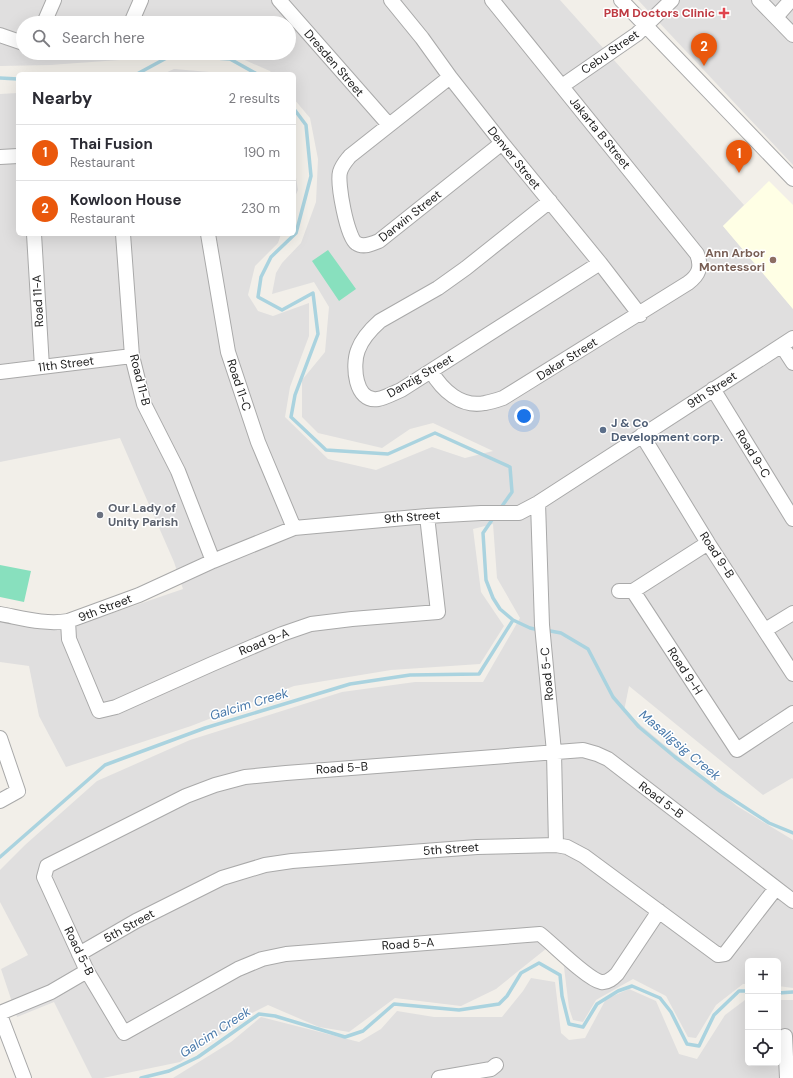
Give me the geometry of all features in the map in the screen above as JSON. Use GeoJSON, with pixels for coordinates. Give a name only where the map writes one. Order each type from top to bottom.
{"type":"FeatureCollection","features":[{"type":"Feature","properties":{"kind":"street"},"geometry":{"type":"LineString","coordinates":[[47,16],[54,0]]}},
{"type":"Feature","properties":{"kind":"street"},"geometry":{"type":"LineString","coordinates":[[134,16],[141,0]]}},
{"type":"Feature","properties":{"kind":"street","name":"Dresden Street"},"geometry":{"type":"LineString","coordinates":[[279,0],[293,16]]}},
{"type":"Feature","properties":{"kind":"street","name":"Denver Street"},"geometry":{"type":"LineString","coordinates":[[391,0],[422,38],[502,144],[550,201],[640,314]]}},
{"type":"Feature","properties":{"kind":"street","name":"Jakarta B Street"},"geometry":{"type":"LineString","coordinates":[[492,0],[697,254],[700,262],[700,270]]}},
{"type":"Feature","properties":{"kind":"street"},"geometry":{"type":"LineString","coordinates":[[621,0],[793,179]]}},
{"type":"Feature","properties":{"kind":"street","name":"Cebu Street"},"geometry":{"type":"LineString","coordinates":[[562,86],[646,26],[672,0]]}},
{"type":"Feature","properties":{"kind":"street"},"geometry":{"type":"LineString","coordinates":[[759,0],[793,35]]}},
{"type":"Feature","properties":{"kind":"street"},"geometry":{"type":"LineString","coordinates":[[776,17],[791,0]]}},
{"type":"Feature","properties":{"kind":"street","name":"Dresden Street"},"geometry":{"type":"LineString","coordinates":[[296,19],[389,125]]}},
{"type":"Feature","properties":{"kind":"street"},"geometry":{"type":"LineString","coordinates":[[0,35],[16,41]]}},
{"type":"Feature","properties":{"kind":"street","name":"Darwin Street"},"geometry":{"type":"LineString","coordinates":[[450,77],[350,156],[344,164],[340,172],[339,179],[344,214],[353,240],[357,244],[371,244],[379,241],[502,144]]}},
{"type":"Feature","properties":{"kind":"street"},"geometry":{"type":"LineString","coordinates":[[0,157],[16,156]]}},
{"type":"Feature","properties":{"kind":"street","name":"Danzig Street"},"geometry":{"type":"LineString","coordinates":[[550,201],[466,268],[438,288],[380,321],[372,328],[358,350],[355,362],[359,390],[363,395],[370,399],[378,399],[401,390],[600,263]]}},
{"type":"Feature","properties":{"kind":"street","name":"Road 11-A"},"geometry":{"type":"LineString","coordinates":[[34,236],[42,368]]}},
{"type":"Feature","properties":{"kind":"street","name":"Road 11-B"},"geometry":{"type":"LineString","coordinates":[[123,236],[132,356],[144,404],[178,471],[212,561]]}},
{"type":"Feature","properties":{"kind":"street","name":"Road 11-C"},"geometry":{"type":"LineString","coordinates":[[208,236],[228,352],[258,442],[294,528]]}},
{"type":"Feature","properties":{"kind":"street","name":"Dakar Street"},"geometry":{"type":"LineString","coordinates":[[431,371],[439,384],[453,396],[467,403],[484,404],[504,398],[688,283],[695,278],[700,270]]}},
{"type":"Feature","properties":{"kind":"street"},"geometry":{"type":"LineString","coordinates":[[788,342],[793,363]]}},
{"type":"Feature","properties":{"kind":"street","name":"9th Street"},"geometry":{"type":"LineString","coordinates":[[0,614],[60,623],[68,621],[139,595],[212,561],[294,528],[427,516],[481,513],[519,513],[538,503],[788,342]]}},
{"type":"Feature","properties":{"kind":"street","name":"11th Street"},"geometry":{"type":"LineString","coordinates":[[0,372],[132,356]]}},
{"type":"Feature","properties":{"kind":"street","name":"Road 9-C"},"geometry":{"type":"LineString","coordinates":[[713,389],[793,519]]}},
{"type":"Feature","properties":{"kind":"street","name":"Road 9-B"},"geometry":{"type":"LineString","coordinates":[[642,436],[708,543],[793,674]]}},
{"type":"Feature","properties":{"kind":"street","name":"Road 5-C"},"geometry":{"type":"LineString","coordinates":[[538,503],[542,625],[554,752],[556,845]]}},
{"type":"Feature","properties":{"kind":"street","name":"Road 9-A"},"geometry":{"type":"LineString","coordinates":[[68,621],[69,639],[99,711],[116,707],[282,634],[311,624],[438,612],[427,516]]}},
{"type":"Feature","properties":{"kind":"street","name":"Road 9-H"},"geometry":{"type":"LineString","coordinates":[[708,543],[626,591],[737,750],[793,713]]}},
{"type":"Feature","properties":{"kind":"street"},"geometry":{"type":"LineString","coordinates":[[765,630],[793,613]]}},
{"type":"Feature","properties":{"kind":"street"},"geometry":{"type":"LineString","coordinates":[[0,738],[18,791],[0,801]]}},
{"type":"Feature","properties":{"kind":"street","name":"Road 5-B"},"geometry":{"type":"LineString","coordinates":[[124,1032],[87,971],[44,877],[47,866],[186,796],[216,785],[245,777],[583,750],[608,759],[793,901]]}},
{"type":"Feature","properties":{"kind":"street","name":"5th Street"},"geometry":{"type":"LineString","coordinates":[[80,954],[136,921],[222,878],[265,866],[300,861],[478,847],[556,845],[567,847],[584,856],[718,955],[725,954],[776,888]]}},
{"type":"Feature","properties":{"kind":"street","name":"Road 5-A"},"geometry":{"type":"LineString","coordinates":[[124,1032],[238,968],[262,959],[286,954],[540,934],[592,978],[603,982],[610,980],[617,974],[659,912]]}},
{"type":"Feature","properties":{"kind":"street"},"geometry":{"type":"LineString","coordinates":[[24,1078],[0,1014],[51,992],[87,971]]}},
{"type":"Feature","properties":{"kind":"street"},"geometry":{"type":"LineString","coordinates":[[785,1036],[787,1078]]}},
{"type":"Feature","properties":{"kind":"street"},"geometry":{"type":"LineString","coordinates":[[439,1078],[493,1071]]}},
{"type":"Feature","properties":{"kind":"shaded area"},"geometry":{"type":"Polygon","coordinates":[[[0,0],[560,0],[744,205],[723,226],[793,309],[793,779],[792,778],[763,795],[629,686],[624,711],[737,806],[793,840],[793,988],[781,986],[781,958],[745,958],[745,984],[716,1005],[696,1038],[688,1037],[666,996],[633,979],[596,1000],[583,1022],[573,1020],[569,1008],[563,959],[547,948],[496,989],[461,1006],[395,998],[349,1032],[319,1027],[268,1005],[252,1013],[180,1062],[103,1078],[92,1078],[54,1002],[17,1017],[1,969],[28,955],[0,902],[0,870],[25,845],[97,781],[190,740],[342,692],[415,682],[483,682],[520,618],[497,578],[493,524],[473,529],[481,592],[504,626],[480,664],[391,670],[294,686],[191,726],[66,767],[39,716],[29,666],[0,662],[0,620],[60,628],[104,616],[183,589],[174,562],[120,438],[0,462],[0,94],[16,93],[16,236],[280,236],[278,243],[255,266],[248,295],[258,311],[273,316],[309,303],[309,336],[290,387],[285,417],[328,459],[376,470],[432,447],[465,458],[493,451],[433,423],[410,429],[382,448],[318,433],[302,417],[302,380],[325,352],[329,307],[314,282],[272,294],[276,273],[282,263],[301,243],[316,202],[318,159],[310,118],[296,101],[296,72],[271,72],[245,60],[296,60],[296,16],[16,16],[16,60],[119,60],[50,65],[0,66],[0,0]]]}},
{"type":"Feature","properties":{"kind":"shaded area"},"geometry":{"type":"Polygon","coordinates":[[[638,0],[793,0],[793,165],[638,0]]]}},
{"type":"Feature","properties":{"kind":"shaded area"},"geometry":{"type":"Polygon","coordinates":[[[174,69],[209,72],[167,72],[174,69]]]}},
{"type":"Feature","properties":{"kind":"shaded area"},"geometry":{"type":"Polygon","coordinates":[[[296,178],[298,190],[296,194],[296,178]]]}},
{"type":"Feature","properties":{"kind":"shaded area","name":"Ann Arbor Montessori"},"geometry":{"type":"Polygon","coordinates":[[[769,181],[793,205],[793,309],[723,226],[769,181]]]}},
{"type":"Feature","properties":{"kind":"shaded area"},"geometry":{"type":"Polygon","coordinates":[[[531,978],[555,982],[561,1033],[569,1040],[585,1038],[606,999],[629,989],[656,1001],[679,1054],[697,1059],[725,1015],[745,1000],[745,1066],[781,1066],[781,1000],[793,1000],[793,1078],[173,1078],[231,1042],[261,1017],[359,1042],[381,1029],[397,1011],[434,1017],[502,1017],[523,991],[531,978]]]}},
{"type":"Feature","properties":{"kind":"green space"},"geometry":{"type":"Polygon","coordinates":[[[328,250],[356,289],[339,301],[312,261],[328,250]]]}},
{"type":"Feature","properties":{"kind":"green space"},"geometry":{"type":"Polygon","coordinates":[[[0,565],[31,571],[24,602],[0,597],[0,565]]]}},
{"type":"Feature","properties":{"kind":"waterway","name":"Masaligsig Creek"},"geometry":{"type":"LineString","coordinates":[[141,72],[163,60]]}},
{"type":"Feature","properties":{"kind":"waterway","name":"Masaligsig Creek"},"geometry":{"type":"LineString","coordinates":[[232,60],[253,72]]}},
{"type":"Feature","properties":{"kind":"waterway","name":"Masaligsig Creek"},"geometry":{"type":"LineString","coordinates":[[0,78],[16,79]]}},
{"type":"Feature","properties":{"kind":"waterway","name":"Masaligsig Creek"},"geometry":{"type":"LineString","coordinates":[[296,112],[306,125],[311,176],[296,233]]}},
{"type":"Feature","properties":{"kind":"waterway","name":"Masaligsig Creek"},"geometry":{"type":"LineString","coordinates":[[293,236],[271,257],[261,277],[258,297],[282,310],[313,293],[318,334],[295,395],[291,417],[326,450],[388,454],[435,433],[510,467],[512,492],[500,509]]}},
{"type":"Feature","properties":{"kind":"waterway","name":"Masaligsig Creek"},"geometry":{"type":"LineString","coordinates":[[494,517],[483,533],[486,580],[493,598],[500,609],[513,620],[530,628],[539,630]]}},
{"type":"Feature","properties":{"kind":"waterway","name":"Galcim Creek"},"geometry":{"type":"LineString","coordinates":[[0,857],[105,765],[205,728],[350,684],[410,675],[479,674],[513,620]]}},
{"type":"Feature","properties":{"kind":"waterway","name":"Masaligsig Creek"},"geometry":{"type":"LineString","coordinates":[[545,630],[561,633],[588,649],[613,697],[639,727],[675,757],[720,791],[769,823],[793,833]]}},
{"type":"Feature","properties":{"kind":"waterway","name":"Galcim Creek"},"geometry":{"type":"LineString","coordinates":[[141,1078],[169,1071],[198,1057],[259,1014],[275,1016],[345,1037],[363,1031],[394,1004],[459,1010],[499,1004],[507,996],[521,973],[539,963],[560,975],[562,996],[569,1024],[583,1027],[597,1004],[618,991],[632,986],[660,998],[671,1012],[687,1044],[699,1046],[714,1015],[739,991],[745,991]]}},
{"type":"Feature","properties":{"kind":"waterway","name":"Galcim Creek"},"geometry":{"type":"LineString","coordinates":[[781,993],[793,992]]}},
{"type":"Feature","properties":{"kind":"place","name":"PBM Doctors Clinic"},"geometry":{"type":"Point","coordinates":[724,13]}},
{"type":"Feature","properties":{"kind":"place","name":"Kowloon House"},"geometry":{"type":"Point","coordinates":[704,66]}},
{"type":"Feature","properties":{"kind":"place","name":"Thai Fusion"},"geometry":{"type":"Point","coordinates":[739,173]}},
{"type":"Feature","properties":{"kind":"place","name":"Ann Arbor Montessori"},"geometry":{"type":"Point","coordinates":[773,260]}},
{"type":"Feature","properties":{"kind":"place","name":"J & Co Development corp."},"geometry":{"type":"Point","coordinates":[603,430]}},
{"type":"Feature","properties":{"kind":"place","name":"Our Lady of Unity Parish"},"geometry":{"type":"Point","coordinates":[100,515]}}]}
